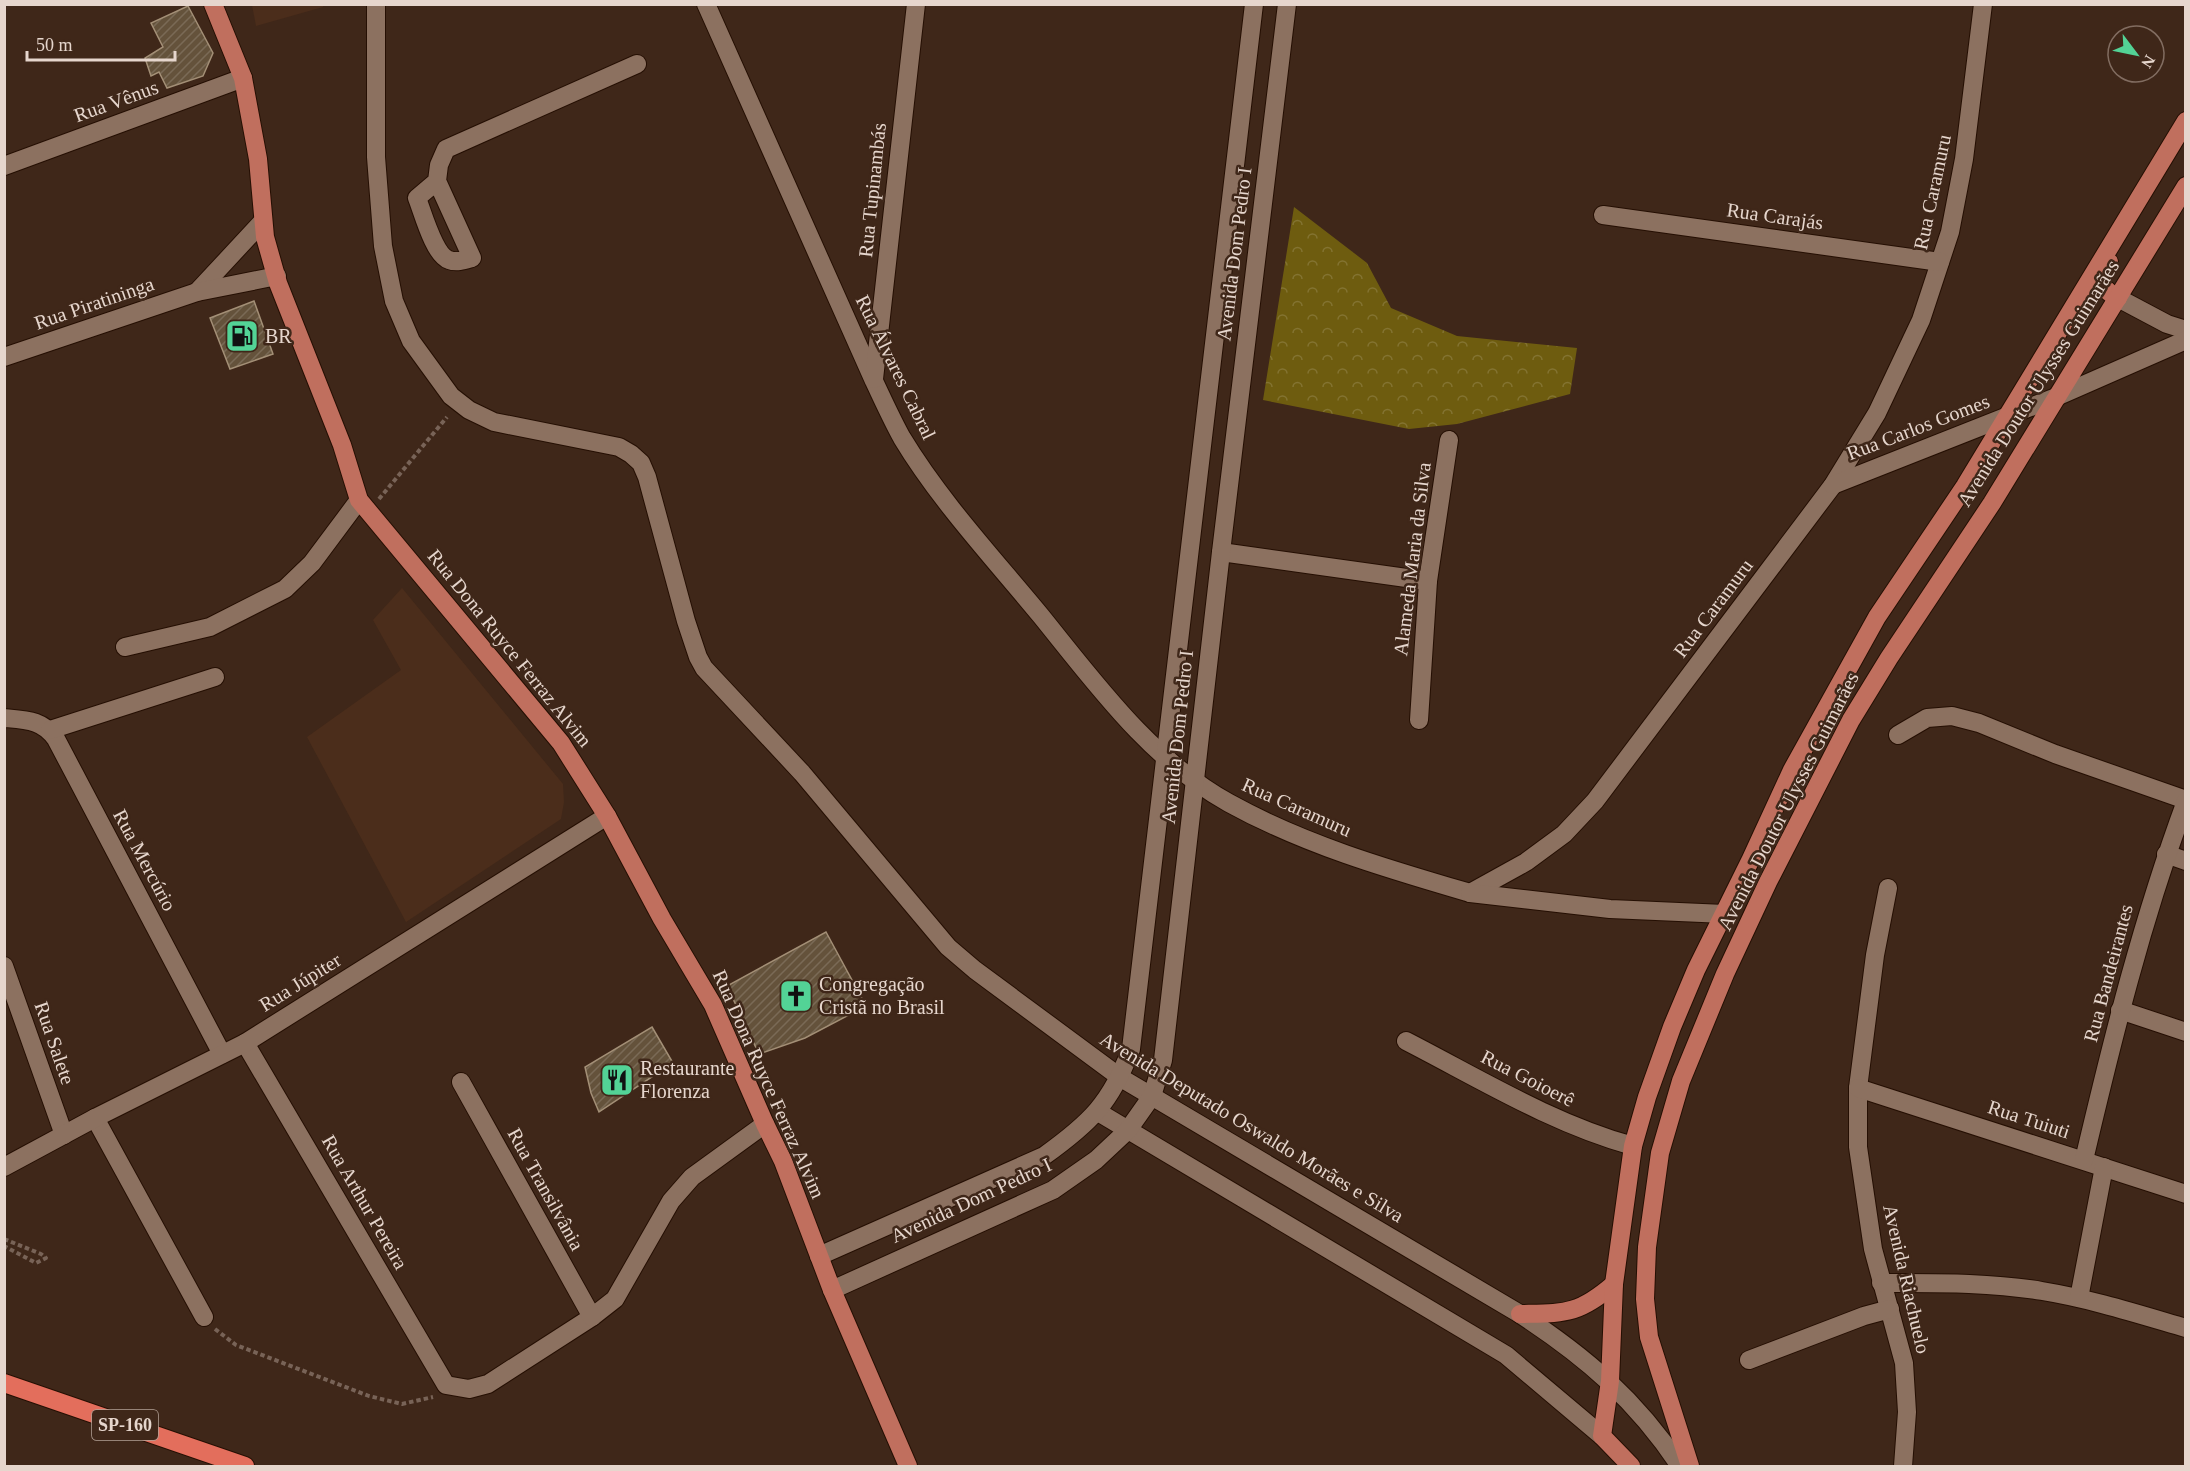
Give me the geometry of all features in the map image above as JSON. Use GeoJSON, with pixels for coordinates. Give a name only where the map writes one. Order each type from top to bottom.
{"type":"FeatureCollection","features":[{"type":"Feature","properties":{"kind":"highway","name":"SP-160"},"geometry":{"type":"LineString","coordinates":[[4,1383],[245,1467]]}},
{"type":"Feature","properties":{"kind":"main road","name":"Rua Dona Ruyce Ferraz Alvim"},"geometry":{"type":"LineString","coordinates":[[213,4],[243,78],[258,159],[265,237],[277,276],[365,505],[561,743],[607,816],[662,919],[713,1005],[783,1161],[832,1290],[908,1467]]}},
{"type":"Feature","properties":{"kind":"main road","name":"Avenida Doutor Ulysses Guimarães"},"geometry":{"type":"LineString","coordinates":[[1602,1436],[1610,1381],[1614,1284],[1633,1146],[1647,1097],[1672,1027],[1696,970],[1725,914],[1792,770],[1877,617],[1965,486],[2186,121]]}},
{"type":"Feature","properties":{"kind":"main road"},"geometry":{"type":"LineString","coordinates":[[2118,298],[2105,291],[2101,279],[2174,155],[2174,140]]}},
{"type":"Feature","properties":{"kind":"main road","name":"Avenida Doutor Ulysses Guimarães"},"geometry":{"type":"LineString","coordinates":[[1690,1467],[1649,1337],[1646,1299],[1647,1247],[1660,1153],[1682,1081],[1725,974],[1763,892],[1851,720],[1992,503],[2186,186]]}},
{"type":"Feature","properties":{"kind":"main road"},"geometry":{"type":"LineString","coordinates":[[1520,1314],[1555,1314],[1578,1309],[1598,1298],[1614,1284]]}},
{"type":"Feature","properties":{"kind":"main road"},"geometry":{"type":"LineString","coordinates":[[1602,1436],[1631,1467]]}},
{"type":"Feature","properties":{"kind":"street","name":"Avenida Deputado Oswaldo Morães e Silva"},"geometry":{"type":"LineString","coordinates":[[376,4],[376,157],[382,246],[394,301],[411,341],[451,396],[469,410],[494,422],[619,447],[641,463],[668,550],[686,621],[704,668],[802,772],[948,947],[975,970],[1121,1078],[1520,1314],[1562,1341],[1610,1381]]}},
{"type":"Feature","properties":{"kind":"street","name":"Rua Álvares Cabral"},"geometry":{"type":"LineString","coordinates":[[706,4],[874,381],[902,438],[946,500],[1113,705],[1165,757],[1195,781]]}},
{"type":"Feature","properties":{"kind":"street","name":"Rua Tupinambás"},"geometry":{"type":"LineString","coordinates":[[874,381],[916,4]]}},
{"type":"Feature","properties":{"kind":"street","name":"Avenida Dom Pedro I"},"geometry":{"type":"LineString","coordinates":[[819,1256],[1044,1156],[1069,1138],[1098,1112],[1121,1078],[1131,1049],[1254,4]]}},
{"type":"Feature","properties":{"kind":"street","name":"Avenida Dom Pedro I"},"geometry":{"type":"LineString","coordinates":[[832,1290],[1053,1190],[1096,1160],[1128,1130],[1152,1096],[1163,1060],[1287,4]]}},
{"type":"Feature","properties":{"kind":"street","name":"Rua Caramuru"},"geometry":{"type":"LineString","coordinates":[[1195,781],[1228,803],[1299,837],[1380,866],[1470,893],[1526,862],[1564,834],[1594,801],[1833,485],[1877,413],[1921,320],[1950,232],[1964,159],[1983,4]]}},
{"type":"Feature","properties":{"kind":"street"},"geometry":{"type":"LineString","coordinates":[[437,181],[439,165],[446,149],[637,64]]}},
{"type":"Feature","properties":{"kind":"street"},"geometry":{"type":"LineString","coordinates":[[1246,70],[1279,73]]}},
{"type":"Feature","properties":{"kind":"street","name":"Rua Vênus"},"geometry":{"type":"LineString","coordinates":[[4,166],[243,78]]}},
{"type":"Feature","properties":{"kind":"street","name":"Rua Carajás"},"geometry":{"type":"LineString","coordinates":[[1603,215],[1940,262]]}},
{"type":"Feature","properties":{"kind":"street","name":"Rua Piratininga"},"geometry":{"type":"LineString","coordinates":[[197,292],[263,221]]}},
{"type":"Feature","properties":{"kind":"street","name":"Rua Piratininga"},"geometry":{"type":"LineString","coordinates":[[4,357],[197,292],[277,276]]}},
{"type":"Feature","properties":{"kind":"street"},"geometry":{"type":"LineString","coordinates":[[2118,298],[2167,324],[2186,330]]}},
{"type":"Feature","properties":{"kind":"street","name":"Rua Carlos Gomes"},"geometry":{"type":"LineString","coordinates":[[1833,485],[2056,397],[2186,340]]}},
{"type":"Feature","properties":{"kind":"street","name":"Alameda Maria da Silva"},"geometry":{"type":"LineString","coordinates":[[1419,720],[1428,581],[1449,440]]}},
{"type":"Feature","properties":{"kind":"street"},"geometry":{"type":"LineString","coordinates":[[125,647],[210,627],[285,589],[365,505]]}},
{"type":"Feature","properties":{"kind":"street"},"geometry":{"type":"LineString","coordinates":[[1221,552],[1428,581]]}},
{"type":"Feature","properties":{"kind":"street"},"geometry":{"type":"LineString","coordinates":[[4,718],[30,720],[50,730],[215,676]]}},
{"type":"Feature","properties":{"kind":"street"},"geometry":{"type":"LineString","coordinates":[[1898,735],[1927,718],[1952,716],[1979,723],[2186,801]]}},
{"type":"Feature","properties":{"kind":"street","name":"Rua Mercúrio"},"geometry":{"type":"LineString","coordinates":[[50,730],[222,1054]]}},
{"type":"Feature","properties":{"kind":"street","name":"Rua Bandeirantes"},"geometry":{"type":"LineString","coordinates":[[2084,1160],[2120,1010],[2166,854],[2186,801]]}},
{"type":"Feature","properties":{"kind":"street","name":"Rua Júpiter"},"geometry":{"type":"LineString","coordinates":[[4,1167],[95,1118],[245,1043],[607,816]]}},
{"type":"Feature","properties":{"kind":"street"},"geometry":{"type":"LineString","coordinates":[[2166,854],[2186,861]]}},
{"type":"Feature","properties":{"kind":"street","name":"Avenida Riachuelo"},"geometry":{"type":"LineString","coordinates":[[1888,888],[1875,955],[1858,1088],[1858,1147],[1873,1249],[1904,1363],[1907,1412],[1903,1467]]}},
{"type":"Feature","properties":{"kind":"street"},"geometry":{"type":"LineString","coordinates":[[1470,893],[1610,909],[1725,914]]}},
{"type":"Feature","properties":{"kind":"street","name":"Rua Salete"},"geometry":{"type":"LineString","coordinates":[[4,966],[64,1135]]}},
{"type":"Feature","properties":{"kind":"street"},"geometry":{"type":"LineString","coordinates":[[2120,1010],[2186,1032]]}},
{"type":"Feature","properties":{"kind":"street","name":"Rua Goioerê"},"geometry":{"type":"LineString","coordinates":[[1406,1041],[1561,1121],[1601,1137],[1633,1146]]}},
{"type":"Feature","properties":{"kind":"street","name":"Rua Arthur Pereira"},"geometry":{"type":"LineString","coordinates":[[245,1043],[446,1384]]}},
{"type":"Feature","properties":{"kind":"street","name":"Rua Transilvânia"},"geometry":{"type":"LineString","coordinates":[[461,1082],[592,1317]]}},
{"type":"Feature","properties":{"kind":"street","name":"Rua Tuiuti"},"geometry":{"type":"LineString","coordinates":[[1858,1088],[2186,1194]]}},
{"type":"Feature","properties":{"kind":"street"},"geometry":{"type":"LineString","coordinates":[[1098,1112],[1506,1354],[1602,1436]]}},
{"type":"Feature","properties":{"kind":"street"},"geometry":{"type":"LineString","coordinates":[[95,1118],[204,1317]]}},
{"type":"Feature","properties":{"kind":"street"},"geometry":{"type":"LineString","coordinates":[[446,1384],[469,1389],[488,1384],[592,1317],[615,1299],[671,1201],[692,1177],[765,1124]]}},
{"type":"Feature","properties":{"kind":"street"},"geometry":{"type":"LineString","coordinates":[[2079,1298],[2104,1167]]}},
{"type":"Feature","properties":{"kind":"street"},"geometry":{"type":"LineString","coordinates":[[1881,1283],[1965,1283],[2042,1291],[2079,1298],[2186,1328]]}},
{"type":"Feature","properties":{"kind":"street"},"geometry":{"type":"LineString","coordinates":[[1749,1360],[1864,1316],[1890,1309]]}},
{"type":"Feature","properties":{"kind":"street"},"geometry":{"type":"LineString","coordinates":[[1610,1381],[1658,1433],[1680,1467]]}},
{"type":"Feature","properties":{"kind":"path"},"geometry":{"type":"LineString","coordinates":[[365,505],[459,402]]}},
{"type":"Feature","properties":{"kind":"path"},"geometry":{"type":"LineString","coordinates":[[4,1239],[46,1258],[36,1263],[4,1246]]}},
{"type":"Feature","properties":{"kind":"path"},"geometry":{"type":"LineString","coordinates":[[204,1317],[220,1334],[236,1345],[369,1396],[402,1404],[432,1398],[446,1384]]}},
{"type":"Feature","properties":{"kind":"shaded area"},"geometry":{"type":"Polygon","coordinates":[[[252,5],[323,5],[323,7],[256,26],[252,5]]]}},
{"type":"Feature","properties":{"kind":"shaded area"},"geometry":{"type":"Polygon","coordinates":[[[402,588],[563,784],[564,802],[561,819],[406,922],[307,737],[401,670],[373,620],[402,588]]]}},
{"type":"Feature","properties":{"kind":"green space"},"geometry":{"type":"Polygon","coordinates":[[[1294,207],[1367,263],[1391,308],[1457,336],[1577,348],[1570,394],[1457,424],[1409,429],[1263,400],[1294,207]]]}},
{"type":"Feature","properties":{"kind":"building"},"geometry":{"type":"Polygon","coordinates":[[[188,6],[213,53],[203,76],[167,88],[159,72],[151,76],[145,58],[163,47],[151,23],[188,6]]]}},
{"type":"Feature","properties":{"kind":"building","name":"BR"},"geometry":{"type":"Polygon","coordinates":[[[254,301],[273,354],[230,369],[210,318],[254,301]]]}},
{"type":"Feature","properties":{"kind":"building","name":"Congregação Cristã no Brasil"},"geometry":{"type":"Polygon","coordinates":[[[826,932],[866,1006],[805,1038],[759,1054],[727,986],[826,932]]]}},
{"type":"Feature","properties":{"kind":"building","name":"Restaurante Florenza"},"geometry":{"type":"Polygon","coordinates":[[[652,1027],[673,1063],[599,1112],[591,1093],[585,1067],[652,1027]]]}},
{"type":"Feature","properties":{"kind":"place","name":"BR"},"geometry":{"type":"Point","coordinates":[242,336]}},
{"type":"Feature","properties":{"kind":"place","name":"Congregação Cristã no Brasil"},"geometry":{"type":"Point","coordinates":[796,996]}},
{"type":"Feature","properties":{"kind":"place","name":"Restaurante Florenza"},"geometry":{"type":"Point","coordinates":[617,1080]}}]}
